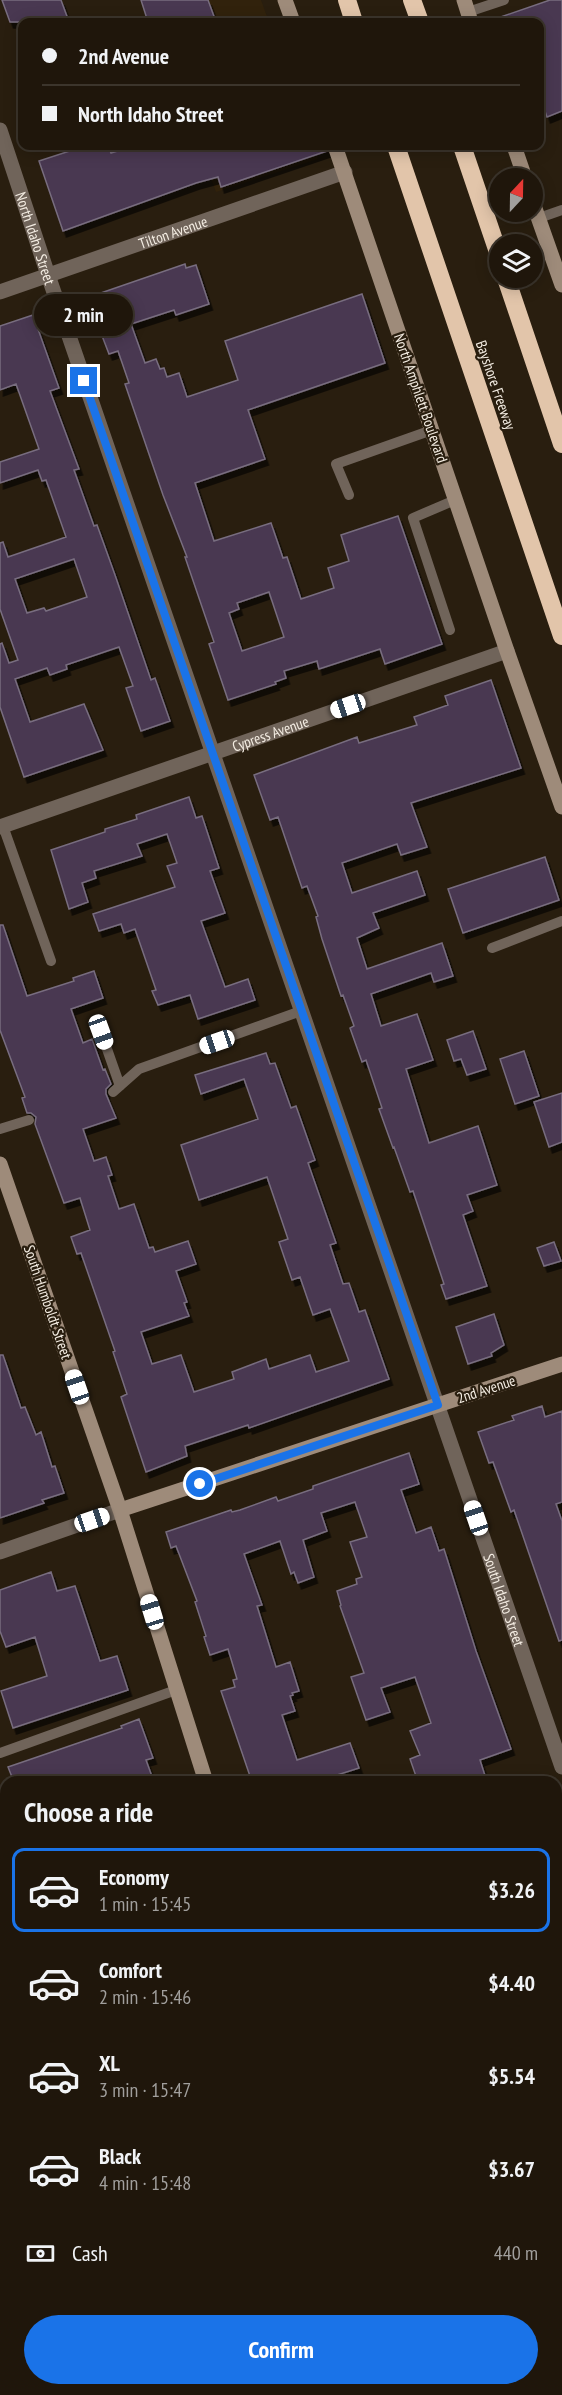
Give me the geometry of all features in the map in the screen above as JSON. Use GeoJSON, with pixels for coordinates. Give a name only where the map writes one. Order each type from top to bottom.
{"type":"FeatureCollection","features":[{"type":"Feature","properties":{"kind":"highway"},"geometry":{"type":"LineString","coordinates":[[347,0],[353,18]]}},
{"type":"Feature","properties":{"kind":"highway"},"geometry":{"type":"LineString","coordinates":[[412,0],[419,18]]}},
{"type":"Feature","properties":{"kind":"highway","name":"Bayshore Freeway"},"geometry":{"type":"LineString","coordinates":[[397,150],[562,636]]}},
{"type":"Feature","properties":{"kind":"highway"},"geometry":{"type":"LineString","coordinates":[[463,150],[492,234]]}},
{"type":"Feature","properties":{"kind":"highway"},"geometry":{"type":"LineString","coordinates":[[509,288],[562,444]]}},
{"type":"Feature","properties":{"kind":"street"},"geometry":{"type":"LineString","coordinates":[[285,0],[292,18]]}},
{"type":"Feature","properties":{"kind":"street","name":"North Idaho Street"},"geometry":{"type":"LineString","coordinates":[[0,130],[212,754]]}},
{"type":"Feature","properties":{"kind":"street","name":"North Amphlett Boulevard"},"geometry":{"type":"LineString","coordinates":[[337,150],[562,807]]}},
{"type":"Feature","properties":{"kind":"street"},"geometry":{"type":"LineString","coordinates":[[515,150],[522,168]]}},
{"type":"Feature","properties":{"kind":"street","name":"Tilton Avenue"},"geometry":{"type":"LineString","coordinates":[[0,292],[345,172]]}},
{"type":"Feature","properties":{"kind":"street"},"geometry":{"type":"LineString","coordinates":[[540,222],[562,285]]}},
{"type":"Feature","properties":{"kind":"street","name":"Cypress Avenue"},"geometry":{"type":"LineString","coordinates":[[1,827],[507,651]]}},
{"type":"Feature","properties":{"kind":"street","name":"South Idaho Street"},"geometry":{"type":"LineString","coordinates":[[212,754],[562,1767]]}},
{"type":"Feature","properties":{"kind":"street","name":"South Humboldt Street"},"geometry":{"type":"LineString","coordinates":[[0,1164],[120,1510],[204,1776]]}},
{"type":"Feature","properties":{"kind":"street","name":"2nd Avenue"},"geometry":{"type":"LineString","coordinates":[[0,1552],[562,1364]]}},
{"type":"Feature","properties":{"kind":"lane"},"geometry":{"type":"LineString","coordinates":[[468,11],[497,1]]}},
{"type":"Feature","properties":{"kind":"lane"},"geometry":{"type":"LineString","coordinates":[[543,217],[562,210]]}},
{"type":"Feature","properties":{"kind":"lane"},"geometry":{"type":"LineString","coordinates":[[350,495],[336,464],[432,430]]}},
{"type":"Feature","properties":{"kind":"lane"},"geometry":{"type":"LineString","coordinates":[[450,630],[413,518],[455,500]]}},
{"type":"Feature","properties":{"kind":"lane"},"geometry":{"type":"LineString","coordinates":[[1,827],[51,961]]}},
{"type":"Feature","properties":{"kind":"lane"},"geometry":{"type":"LineString","coordinates":[[492,948],[562,921]]}},
{"type":"Feature","properties":{"kind":"lane"},"geometry":{"type":"LineString","coordinates":[[101,1032],[117,1089],[139,1069],[301,1011]]}},
{"type":"Feature","properties":{"kind":"lane"},"geometry":{"type":"LineString","coordinates":[[0,1129],[29,1120]]}},
{"type":"Feature","properties":{"kind":"lane"},"geometry":{"type":"LineString","coordinates":[[0,1753],[176,1690]]}},
{"type":"Feature","properties":{"kind":"shaded area"},"geometry":{"type":"Polygon","coordinates":[[[144,0],[261,0],[268,18],[151,18],[144,0]]]}},
{"type":"Feature","properties":{"kind":"shaded area"},"geometry":{"type":"Polygon","coordinates":[[[200,150],[315,150],[318,159],[216,192],[200,150]]]}},
{"type":"Feature","properties":{"kind":"building"},"geometry":{"type":"Polygon","coordinates":[[[2,0],[61,0],[68,18],[18,18],[18,22],[10,22],[2,0]]]}},
{"type":"Feature","properties":{"kind":"building"},"geometry":{"type":"Polygon","coordinates":[[[141,0],[208,0],[215,18],[147,18],[141,0]]]}},
{"type":"Feature","properties":{"kind":"building"},"geometry":{"type":"Polygon","coordinates":[[[550,0],[562,0],[562,111],[547,117],[544,108],[544,18],[498,18],[550,0]]]}},
{"type":"Feature","properties":{"kind":"building"},"geometry":{"type":"Polygon","coordinates":[[[73,150],[110,150],[111,153],[121,150],[327,151],[221,187],[218,177],[196,183],[63,231],[39,161],[73,150]]]}},
{"type":"Feature","properties":{"kind":"building"},"geometry":{"type":"Polygon","coordinates":[[[185,264],[186,268],[196,265],[209,304],[176,315],[174,310],[131,324],[145,363],[156,359],[160,369],[164,368],[167,377],[179,373],[187,397],[238,380],[225,341],[362,294],[385,363],[248,410],[265,459],[195,483],[214,541],[271,523],[283,558],[287,557],[301,599],[334,588],[328,568],[349,561],[341,535],[398,516],[442,644],[385,664],[380,649],[319,669],[317,661],[284,671],[286,678],[275,682],[276,684],[228,700],[209,644],[214,642],[185,557],[187,557],[125,384],[129,383],[118,351],[109,354],[101,333],[103,332],[99,323],[104,321],[95,295],[185,264]],[[269,592],[237,603],[239,609],[229,613],[242,651],[284,637],[269,592]]]}},
{"type":"Feature","properties":{"kind":"building"},"geometry":{"type":"Polygon","coordinates":[[[33,315],[59,388],[50,391],[79,469],[74,470],[94,526],[97,525],[151,680],[155,678],[170,721],[141,731],[126,688],[133,686],[119,647],[66,665],[67,669],[50,675],[47,668],[15,679],[30,722],[84,704],[103,750],[24,777],[0,707],[0,644],[2,643],[9,663],[18,660],[0,609],[0,543],[3,542],[8,557],[66,537],[46,480],[42,481],[38,470],[0,483],[0,462],[39,449],[16,384],[0,390],[0,326],[33,315]],[[74,559],[15,579],[27,613],[44,608],[46,611],[87,597],[74,559]]]}},
{"type":"Feature","properties":{"kind":"building"},"geometry":{"type":"Polygon","coordinates":[[[491,680],[521,768],[411,803],[427,847],[401,855],[397,844],[342,863],[352,893],[417,871],[425,895],[373,913],[379,928],[357,938],[367,969],[442,943],[453,976],[434,982],[431,973],[371,994],[381,1026],[417,1014],[433,1060],[406,1069],[429,1143],[478,1126],[497,1185],[467,1195],[473,1211],[463,1215],[487,1286],[446,1299],[441,1285],[444,1284],[413,1191],[410,1192],[379,1109],[382,1108],[366,1060],[362,1062],[350,1028],[354,1026],[343,995],[341,996],[322,939],[316,917],[318,916],[307,886],[302,888],[278,817],[270,820],[254,775],[357,737],[359,743],[417,725],[414,717],[448,705],[445,696],[491,680]]]}},
{"type":"Feature","properties":{"kind":"building"},"geometry":{"type":"Polygon","coordinates":[[[189,797],[196,818],[202,816],[219,868],[210,871],[225,913],[201,921],[225,987],[248,979],[255,1000],[198,1019],[190,995],[158,1005],[152,991],[156,990],[135,929],[124,933],[121,924],[99,931],[93,914],[175,887],[167,866],[177,863],[167,834],[137,844],[142,856],[94,871],[96,878],[82,883],[88,902],[69,909],[51,850],[105,832],[105,829],[137,819],[136,815],[189,797]]]}},
{"type":"Feature","properties":{"kind":"building"},"geometry":{"type":"Polygon","coordinates":[[[545,857],[559,900],[463,933],[448,889],[545,857]]]}},
{"type":"Feature","properties":{"kind":"building"},"geometry":{"type":"Polygon","coordinates":[[[0,925],[3,925],[27,996],[74,981],[73,978],[94,971],[103,998],[71,1009],[83,1043],[92,1039],[103,1070],[105,1069],[111,1084],[106,1089],[106,1094],[116,1118],[83,1129],[94,1161],[106,1157],[112,1175],[108,1176],[119,1209],[134,1204],[149,1248],[153,1247],[155,1252],[188,1241],[196,1264],[176,1271],[187,1302],[184,1303],[189,1316],[141,1332],[152,1364],[181,1355],[194,1392],[234,1379],[232,1372],[266,1359],[269,1369],[310,1355],[316,1372],[349,1361],[330,1309],[313,1315],[300,1277],[292,1280],[279,1242],[288,1239],[267,1177],[199,1200],[181,1145],[258,1119],[244,1079],[201,1094],[195,1075],[266,1053],[270,1064],[275,1063],[291,1108],[296,1106],[315,1160],[308,1163],[336,1243],[330,1245],[343,1284],[349,1283],[359,1312],[365,1310],[389,1379],[249,1428],[248,1425],[185,1446],[187,1456],[146,1472],[121,1397],[127,1394],[113,1352],[115,1351],[81,1253],[77,1254],[71,1237],[90,1230],[80,1198],[64,1203],[35,1124],[36,1117],[27,1113],[22,1098],[25,1097],[0,1030],[0,925]]]}},
{"type":"Feature","properties":{"kind":"building"},"geometry":{"type":"Polygon","coordinates":[[[473,1031],[486,1069],[467,1075],[461,1059],[454,1061],[447,1040],[473,1031]]]}},
{"type":"Feature","properties":{"kind":"building"},"geometry":{"type":"Polygon","coordinates":[[[524,1051],[539,1096],[515,1104],[500,1059],[524,1051]]]}},
{"type":"Feature","properties":{"kind":"building"},"geometry":{"type":"Polygon","coordinates":[[[562,1093],[562,1142],[549,1147],[534,1102],[562,1093]]]}},
{"type":"Feature","properties":{"kind":"building"},"geometry":{"type":"Polygon","coordinates":[[[554,1242],[561,1261],[544,1266],[537,1248],[554,1242]]]}},
{"type":"Feature","properties":{"kind":"building"},"geometry":{"type":"Polygon","coordinates":[[[494,1314],[504,1345],[491,1353],[492,1356],[468,1364],[456,1327],[494,1314]]]}},
{"type":"Feature","properties":{"kind":"building"},"geometry":{"type":"Polygon","coordinates":[[[0,1355],[3,1355],[21,1408],[25,1407],[36,1435],[41,1432],[52,1467],[55,1466],[64,1493],[42,1500],[44,1503],[0,1518],[0,1355]]]}},
{"type":"Feature","properties":{"kind":"building"},"geometry":{"type":"Polygon","coordinates":[[[542,1406],[545,1417],[562,1411],[562,1502],[556,1504],[562,1521],[562,1640],[559,1641],[514,1510],[511,1512],[493,1462],[489,1463],[478,1432],[514,1420],[512,1416],[542,1406]]]}},
{"type":"Feature","properties":{"kind":"building"},"geometry":{"type":"Polygon","coordinates":[[[409,1453],[419,1484],[401,1490],[416,1533],[431,1527],[439,1551],[444,1549],[476,1651],[511,1749],[480,1760],[485,1776],[416,1776],[410,1759],[420,1755],[410,1731],[431,1723],[415,1677],[381,1688],[390,1712],[366,1720],[351,1677],[364,1673],[340,1606],[337,1591],[357,1584],[356,1579],[362,1577],[350,1542],[367,1537],[355,1502],[321,1513],[327,1531],[303,1540],[314,1577],[298,1583],[294,1572],[291,1574],[280,1541],[244,1554],[262,1605],[257,1606],[276,1667],[290,1662],[299,1691],[290,1696],[295,1711],[282,1715],[297,1760],[350,1743],[359,1768],[334,1776],[250,1776],[221,1691],[235,1687],[233,1680],[237,1679],[228,1649],[210,1655],[195,1602],[197,1601],[176,1546],[171,1548],[166,1532],[276,1497],[278,1501],[313,1489],[313,1486],[409,1453]]]}},
{"type":"Feature","properties":{"kind":"building"},"geometry":{"type":"Polygon","coordinates":[[[51,1572],[57,1591],[75,1586],[100,1661],[117,1656],[128,1690],[13,1728],[1,1691],[47,1676],[35,1637],[6,1647],[0,1631],[0,1590],[51,1572]]]}},
{"type":"Feature","properties":{"kind":"building"},"geometry":{"type":"Polygon","coordinates":[[[139,1719],[153,1758],[146,1760],[152,1776],[12,1776],[8,1767],[122,1728],[121,1726],[139,1719]]]}},
{"type":"Feature","properties":{"kind":"route"},"geometry":{"type":"LineString","coordinates":[[84,381],[438,1405],[200,1484]]}}]}
